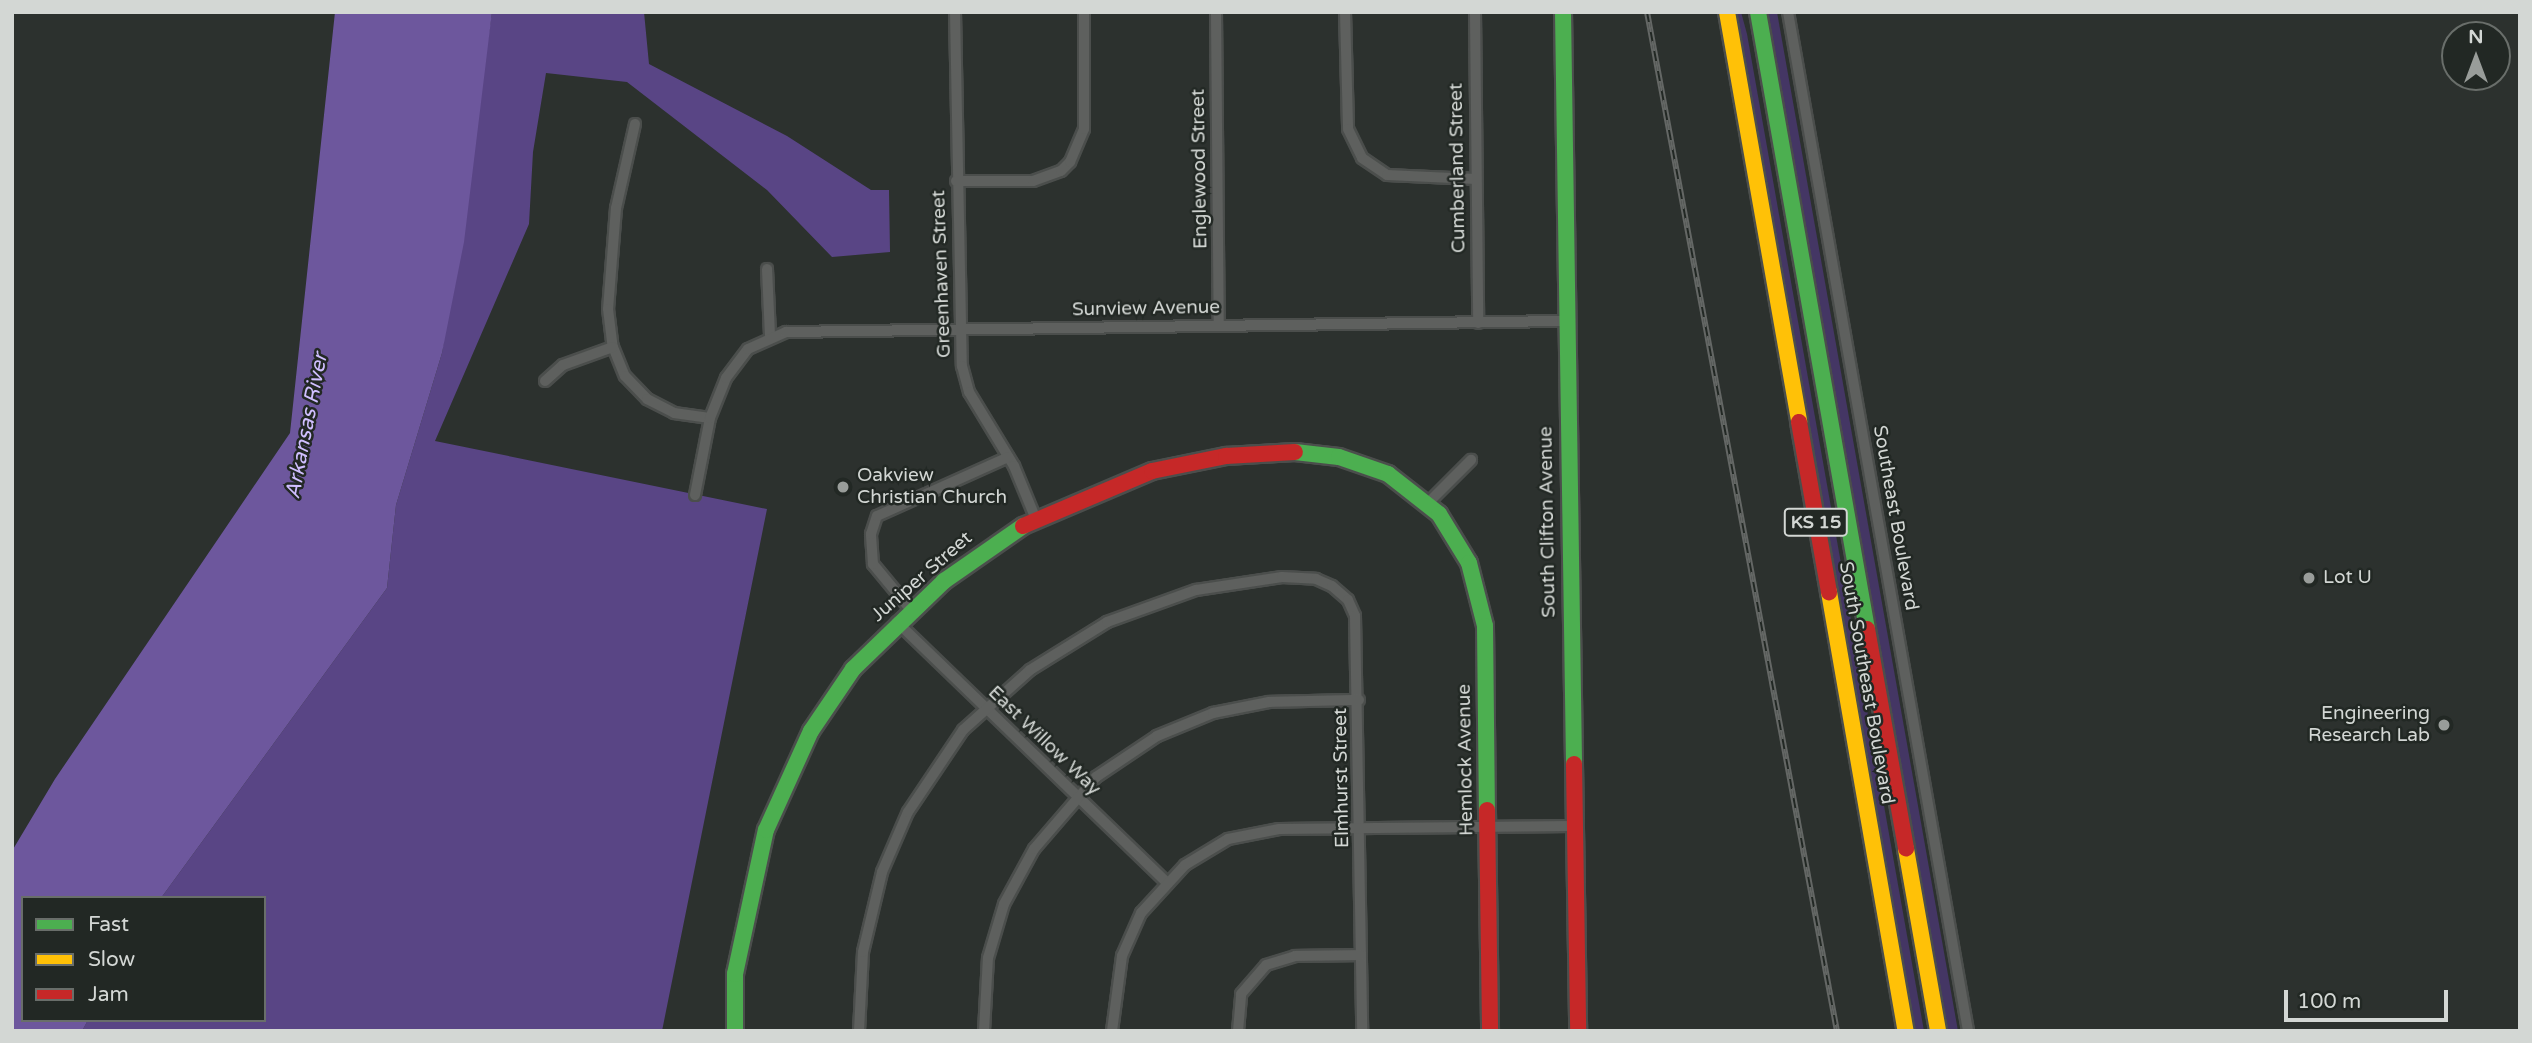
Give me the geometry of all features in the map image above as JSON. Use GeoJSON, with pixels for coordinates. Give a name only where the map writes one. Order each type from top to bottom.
{"type":"FeatureCollection","features":[{"type":"Feature","properties":{"kind":"street","name":"Greenhaven Street"},"geometry":{"type":"LineString","coordinates":[[955,12],[960,328],[969,392],[1008,457],[1035,517]]}},
{"type":"Feature","properties":{"kind":"street"},"geometry":{"type":"LineString","coordinates":[[956,181],[1033,181],[1061,171],[1070,162],[1084,129],[1084,12]]}},
{"type":"Feature","properties":{"kind":"street","name":"Englewood Street"},"geometry":{"type":"LineString","coordinates":[[1216,12],[1219,326]]}},
{"type":"Feature","properties":{"kind":"street"},"geometry":{"type":"LineString","coordinates":[[1345,12],[1348,130],[1362,158],[1387,175],[1475,178]]}},
{"type":"Feature","properties":{"kind":"street","name":"Cumberland Street"},"geometry":{"type":"LineString","coordinates":[[1475,12],[1478,323]]}},
{"type":"Feature","properties":{"kind":"street","name":"South Clifton Avenue"},"geometry":{"type":"LineString","coordinates":[[1563,12],[1572,826],[1578,1031]]}},
{"type":"Feature","properties":{"kind":"street","name":"South Southeast Boulevard"},"geometry":{"type":"LineString","coordinates":[[1727,12],[1906,1031]]}},
{"type":"Feature","properties":{"kind":"street","name":"South Southeast Boulevard"},"geometry":{"type":"LineString","coordinates":[[1758,12],[1938,1031]]}},
{"type":"Feature","properties":{"kind":"street","name":"Southeast Boulevard"},"geometry":{"type":"LineString","coordinates":[[1788,12],[1968,1031]]}},
{"type":"Feature","properties":{"kind":"street"},"geometry":{"type":"LineString","coordinates":[[635,124],[616,208],[608,309],[613,347],[625,376],[647,399],[674,412],[710,418]]}},
{"type":"Feature","properties":{"kind":"street"},"geometry":{"type":"LineString","coordinates":[[695,495],[710,418],[736,363],[748,349],[770,335],[767,269]]}},
{"type":"Feature","properties":{"kind":"street","name":"Sunview Avenue"},"geometry":{"type":"LineString","coordinates":[[770,335],[960,328],[1567,321]]}},
{"type":"Feature","properties":{"kind":"street"},"geometry":{"type":"LineString","coordinates":[[545,381],[563,365],[613,347]]}},
{"type":"Feature","properties":{"kind":"street","name":"Juniper Street"},"geometry":{"type":"LineString","coordinates":[[735,1031],[741,940],[757,864],[779,796],[831,699],[897,622],[991,545],[1035,517],[1092,491],[1152,471],[1226,456],[1283,450],[1332,456],[1377,469],[1428,503]]}},
{"type":"Feature","properties":{"kind":"street"},"geometry":{"type":"LineString","coordinates":[[911,610],[873,565],[871,534],[877,516],[1008,457]]}},
{"type":"Feature","properties":{"kind":"street"},"geometry":{"type":"LineString","coordinates":[[1428,503],[1471,460]]}},
{"type":"Feature","properties":{"kind":"street","name":"Hemlock Avenue"},"geometry":{"type":"LineString","coordinates":[[1428,503],[1464,552],[1485,626],[1490,1031]]}},
{"type":"Feature","properties":{"kind":"street","name":"Elmhurst Street"},"geometry":{"type":"LineString","coordinates":[[859,1031],[863,952],[873,903],[895,841],[943,755],[985,707],[1054,652],[1107,622],[1196,590],[1282,577],[1316,579],[1348,600],[1356,624],[1363,1031]]}},
{"type":"Feature","properties":{"kind":"street","name":"East Willow Way"},"geometry":{"type":"LineString","coordinates":[[897,622],[1167,883]]}},
{"type":"Feature","properties":{"kind":"street"},"geometry":{"type":"LineString","coordinates":[[984,1031],[988,958],[1004,904],[1034,849],[1076,796],[1131,751],[1199,718],[1269,702],[1359,700]]}},
{"type":"Feature","properties":{"kind":"street"},"geometry":{"type":"LineString","coordinates":[[1112,1031],[1122,956],[1141,913],[1167,883],[1205,851],[1234,838],[1279,828],[1572,826]]}},
{"type":"Feature","properties":{"kind":"street"},"geometry":{"type":"LineString","coordinates":[[1238,1031],[1241,993],[1266,965],[1294,956],[1361,955]]}},
{"type":"Feature","properties":{"kind":"shaded area"},"geometry":{"type":"Polygon","coordinates":[[[492,12],[644,12],[649,64],[787,136],[871,190],[889,190],[890,252],[832,257],[767,190],[627,82],[546,73],[533,152],[529,224],[435,441],[767,509],[662,1031],[82,1031],[87,1022],[266,1022],[266,896],[162,896],[387,588],[396,505],[442,353],[492,12]]]}},
{"type":"Feature","properties":{"kind":"shaded area"},"geometry":{"type":"Polygon","coordinates":[[[1733,12],[1741,12],[1747,34],[1924,1031],[1913,1031],[1733,12]]]}},
{"type":"Feature","properties":{"kind":"shaded area"},"geometry":{"type":"Polygon","coordinates":[[[1766,12],[1777,12],[1958,1031],[1945,1031],[1766,12]]]}},
{"type":"Feature","properties":{"kind":"water","name":"Arkansas River"},"geometry":{"type":"Polygon","coordinates":[[[335,12],[492,12],[464,242],[442,353],[396,505],[387,588],[162,896],[21,896],[21,1022],[87,1022],[82,1031],[12,1031],[12,851],[55,779],[290,433],[335,12]]]}},
{"type":"Feature","properties":{"kind":"railway"},"geometry":{"type":"LineString","coordinates":[[1647,12],[1837,1031]]}},
{"type":"Feature","properties":{"kind":"traffic: fast"},"geometry":{"type":"LineString","coordinates":[[1563,12],[1574,764]]}},
{"type":"Feature","properties":{"kind":"traffic: fast"},"geometry":{"type":"LineString","coordinates":[[1758,12],[1867,629]]}},
{"type":"Feature","properties":{"kind":"traffic: fast"},"geometry":{"type":"LineString","coordinates":[[1295,452],[1339,457],[1388,474],[1439,514],[1469,563],[1485,626],[1487,810]]}},
{"type":"Feature","properties":{"kind":"traffic: fast"},"geometry":{"type":"LineString","coordinates":[[735,1031],[735,974],[766,830],[811,731],[853,669],[944,581],[1023,526]]}},
{"type":"Feature","properties":{"kind":"traffic: slow"},"geometry":{"type":"LineString","coordinates":[[1727,12],[1799,422]]}},
{"type":"Feature","properties":{"kind":"traffic: slow"},"geometry":{"type":"LineString","coordinates":[[1829,592],[1906,1031]]}},
{"type":"Feature","properties":{"kind":"traffic: slow"},"geometry":{"type":"LineString","coordinates":[[1906,849],[1938,1031]]}},
{"type":"Feature","properties":{"kind":"traffic: jam"},"geometry":{"type":"LineString","coordinates":[[1799,422],[1829,592]]}},
{"type":"Feature","properties":{"kind":"traffic: jam"},"geometry":{"type":"LineString","coordinates":[[1023,526],[1152,471],[1226,456],[1295,452]]}},
{"type":"Feature","properties":{"kind":"traffic: jam"},"geometry":{"type":"LineString","coordinates":[[1867,629],[1906,849]]}},
{"type":"Feature","properties":{"kind":"traffic: jam"},"geometry":{"type":"LineString","coordinates":[[1574,764],[1578,1031]]}},
{"type":"Feature","properties":{"kind":"traffic: jam"},"geometry":{"type":"LineString","coordinates":[[1487,810],[1490,1031]]}},
{"type":"Feature","properties":{"kind":"place","name":"Oakview Christian Church"},"geometry":{"type":"Point","coordinates":[843,487]}},
{"type":"Feature","properties":{"kind":"place","name":"Lot U"},"geometry":{"type":"Point","coordinates":[2309,578]}},
{"type":"Feature","properties":{"kind":"place","name":"Engineering Research Lab"},"geometry":{"type":"Point","coordinates":[2444,725]}}]}
